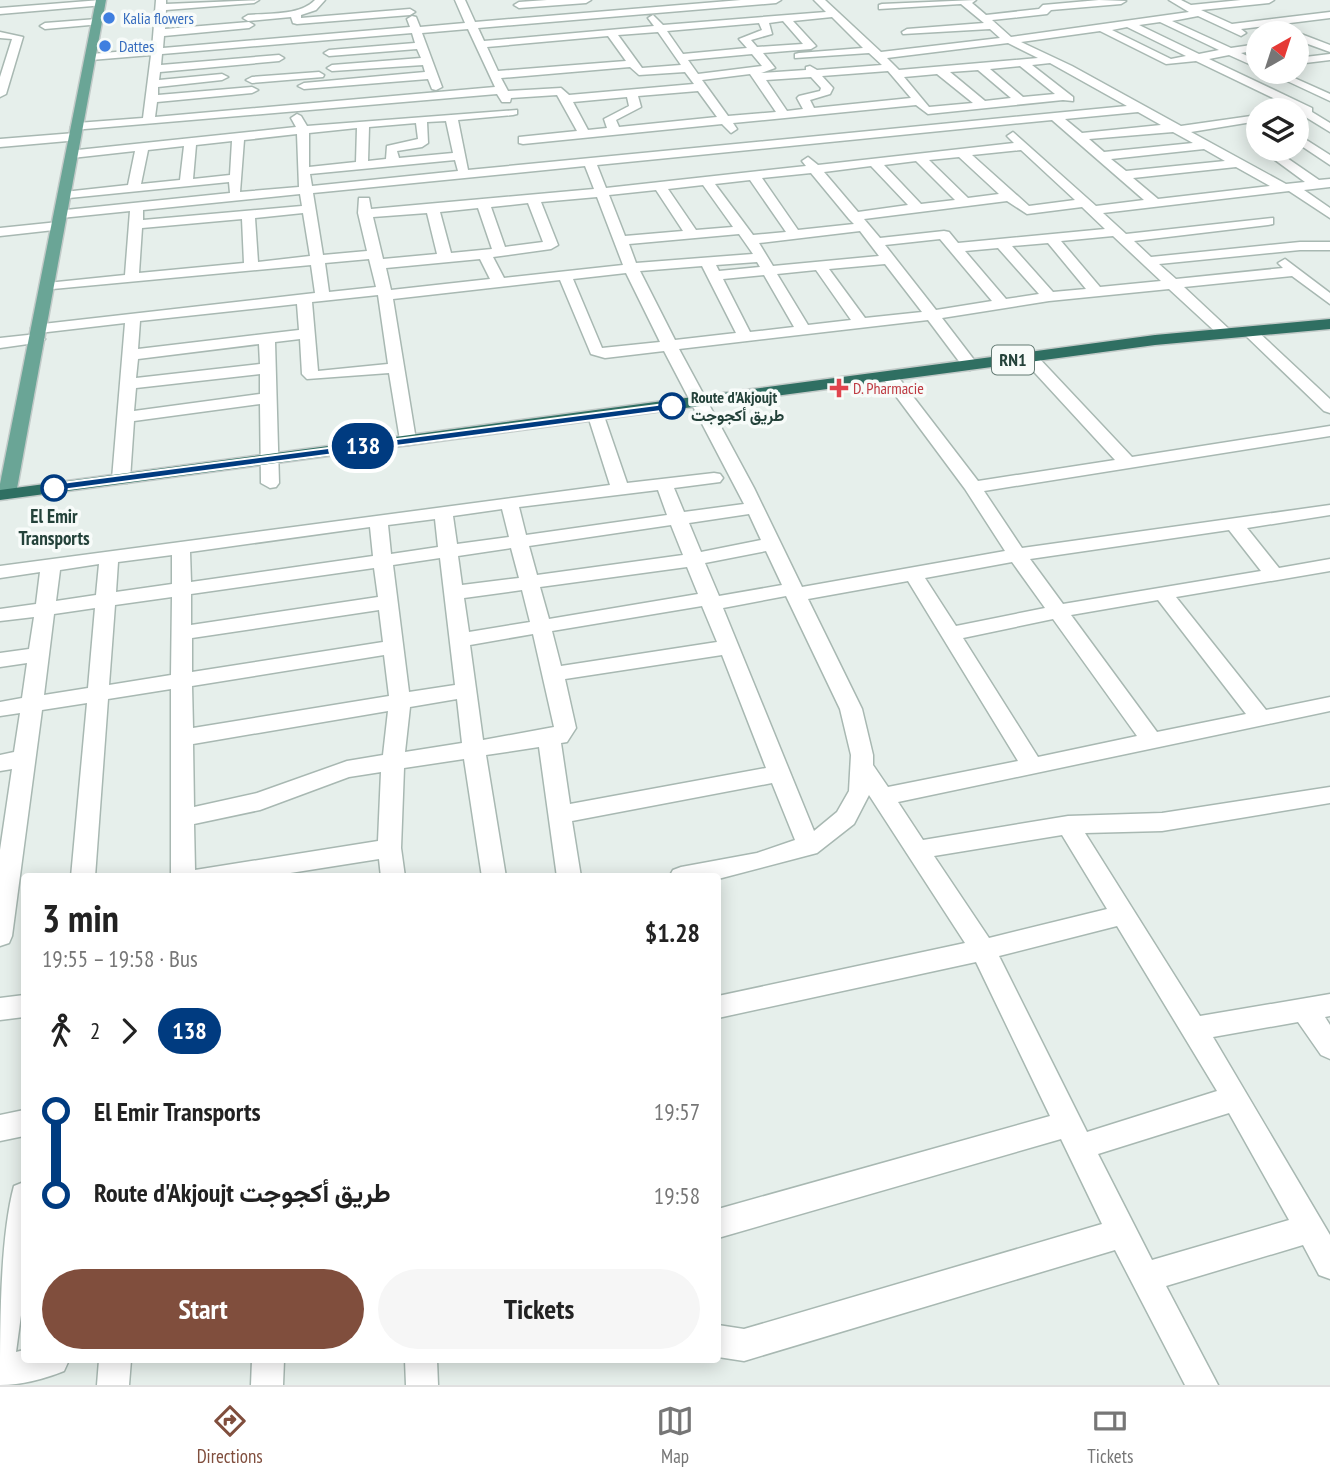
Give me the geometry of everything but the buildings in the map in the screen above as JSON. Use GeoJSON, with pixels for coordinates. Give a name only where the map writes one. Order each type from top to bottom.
{"type":"FeatureCollection","features":[{"type":"Feature","properties":{"kind":"highway","name":"RN1"},"geometry":{"type":"LineString","coordinates":[[4,495],[970,365],[1225,333],[1330,324]]}},
{"type":"Feature","properties":{"kind":"main road"},"geometry":{"type":"LineString","coordinates":[[4,495],[101,2]]}},
{"type":"Feature","properties":{"kind":"street"},"geometry":{"type":"LineString","coordinates":[[149,120],[155,84],[161,3],[254,0]]}},
{"type":"Feature","properties":{"kind":"street"},"geometry":{"type":"LineString","coordinates":[[405,0],[438,96]]}},
{"type":"Feature","properties":{"kind":"street"},"geometry":{"type":"LineString","coordinates":[[460,0],[524,140]]}},
{"type":"Feature","properties":{"kind":"street"},"geometry":{"type":"LineString","coordinates":[[529,21],[518,3],[586,0]]}},
{"type":"Feature","properties":{"kind":"street"},"geometry":{"type":"LineString","coordinates":[[604,0],[614,14]]}},
{"type":"Feature","properties":{"kind":"street"},"geometry":{"type":"LineString","coordinates":[[91,57],[614,14],[653,7],[776,0]]}},
{"type":"Feature","properties":{"kind":"street"},"geometry":{"type":"LineString","coordinates":[[819,0],[893,71],[923,106],[953,125]]}},
{"type":"Feature","properties":{"kind":"street"},"geometry":{"type":"LineString","coordinates":[[878,4],[971,0]]}},
{"type":"Feature","properties":{"kind":"street"},"geometry":{"type":"LineString","coordinates":[[1031,0],[1074,32]]}},
{"type":"Feature","properties":{"kind":"street"},"geometry":{"type":"LineString","coordinates":[[1174,0],[1246,37]]}},
{"type":"Feature","properties":{"kind":"street"},"geometry":{"type":"LineString","coordinates":[[1100,22],[1128,24],[1156,20],[1228,2],[1269,0]]}},
{"type":"Feature","properties":{"kind":"street"},"geometry":{"type":"LineString","coordinates":[[247,1],[251,43]]}},
{"type":"Feature","properties":{"kind":"street"},"geometry":{"type":"LineString","coordinates":[[964,1],[1009,40],[1051,60],[1237,163],[1287,187],[1330,214]]}},
{"type":"Feature","properties":{"kind":"street"},"geometry":{"type":"LineString","coordinates":[[0,11],[27,4],[101,2]]}},
{"type":"Feature","properties":{"kind":"street"},"geometry":{"type":"LineString","coordinates":[[1228,2],[1262,21]]}},
{"type":"Feature","properties":{"kind":"street"},"geometry":{"type":"LineString","coordinates":[[900,26],[1124,3]]}},
{"type":"Feature","properties":{"kind":"street"},"geometry":{"type":"LineString","coordinates":[[878,4],[928,50]]}},
{"type":"Feature","properties":{"kind":"street"},"geometry":{"type":"LineString","coordinates":[[288,14],[319,5]]}},
{"type":"Feature","properties":{"kind":"street"},"geometry":{"type":"LineString","coordinates":[[653,7],[660,28],[745,147]]}},
{"type":"Feature","properties":{"kind":"street"},"geometry":{"type":"LineString","coordinates":[[994,8],[1004,16]]}},
{"type":"Feature","properties":{"kind":"street"},"geometry":{"type":"LineString","coordinates":[[159,33],[288,14],[410,12]]}},
{"type":"Feature","properties":{"kind":"street"},"geometry":{"type":"LineString","coordinates":[[681,57],[756,51],[875,53],[928,50],[1074,32],[1100,22],[1140,13],[1246,59]]}},
{"type":"Feature","properties":{"kind":"street"},"geometry":{"type":"LineString","coordinates":[[236,14],[248,19]]}},
{"type":"Feature","properties":{"kind":"street"},"geometry":{"type":"LineString","coordinates":[[288,14],[299,39]]}},
{"type":"Feature","properties":{"kind":"street"},"geometry":{"type":"LineString","coordinates":[[494,75],[587,35],[835,14]]}},
{"type":"Feature","properties":{"kind":"street"},"geometry":{"type":"LineString","coordinates":[[956,14],[984,19]]}},
{"type":"Feature","properties":{"kind":"street"},"geometry":{"type":"LineString","coordinates":[[1273,21],[1330,15]]}},
{"type":"Feature","properties":{"kind":"street"},"geometry":{"type":"LineString","coordinates":[[785,18],[812,46],[796,52]]}},
{"type":"Feature","properties":{"kind":"street"},"geometry":{"type":"LineString","coordinates":[[161,20],[174,19]]}},
{"type":"Feature","properties":{"kind":"street"},"geometry":{"type":"LineString","coordinates":[[756,74],[770,68],[744,38],[768,32],[761,20]]}},
{"type":"Feature","properties":{"kind":"street"},"geometry":{"type":"LineString","coordinates":[[45,26],[97,22]]}},
{"type":"Feature","properties":{"kind":"street"},"geometry":{"type":"LineString","coordinates":[[1100,22],[1170,62],[1246,47]]}},
{"type":"Feature","properties":{"kind":"street"},"geometry":{"type":"LineString","coordinates":[[708,24],[716,34]]}},
{"type":"Feature","properties":{"kind":"street"},"geometry":{"type":"LineString","coordinates":[[1128,24],[1246,80]]}},
{"type":"Feature","properties":{"kind":"street"},"geometry":{"type":"LineString","coordinates":[[1231,27],[1246,25]]}},
{"type":"Feature","properties":{"kind":"street"},"geometry":{"type":"LineString","coordinates":[[611,33],[635,68]]}},
{"type":"Feature","properties":{"kind":"street"},"geometry":{"type":"LineString","coordinates":[[0,35],[18,37],[0,94]]}},
{"type":"Feature","properties":{"kind":"street"},"geometry":{"type":"LineString","coordinates":[[587,35],[591,48]]}},
{"type":"Feature","properties":{"kind":"street"},"geometry":{"type":"LineString","coordinates":[[1309,36],[1330,35]]}},
{"type":"Feature","properties":{"kind":"street"},"geometry":{"type":"LineString","coordinates":[[326,37],[333,75]]}},
{"type":"Feature","properties":{"kind":"street"},"geometry":{"type":"LineString","coordinates":[[276,41],[281,78]]}},
{"type":"Feature","properties":{"kind":"street"},"geometry":{"type":"LineString","coordinates":[[1309,41],[1330,49]]}},
{"type":"Feature","properties":{"kind":"street"},"geometry":{"type":"LineString","coordinates":[[480,44],[540,55],[571,69],[635,68],[696,77],[756,74],[843,77],[1051,60]]}},
{"type":"Feature","properties":{"kind":"street"},"geometry":{"type":"LineString","coordinates":[[723,44],[731,53]]}},
{"type":"Feature","properties":{"kind":"street"},"geometry":{"type":"LineString","coordinates":[[329,53],[421,46]]}},
{"type":"Feature","properties":{"kind":"street"},"geometry":{"type":"LineString","coordinates":[[796,52],[827,90],[821,95],[803,98],[811,112]]}},
{"type":"Feature","properties":{"kind":"street"},"geometry":{"type":"LineString","coordinates":[[0,144],[149,120],[438,96],[558,90],[579,84],[564,57]]}},
{"type":"Feature","properties":{"kind":"street"},"geometry":{"type":"LineString","coordinates":[[1309,60],[1330,57]]}},
{"type":"Feature","properties":{"kind":"street"},"geometry":{"type":"LineString","coordinates":[[155,69],[279,58]]}},
{"type":"Feature","properties":{"kind":"street"},"geometry":{"type":"LineString","coordinates":[[248,61],[253,111]]}},
{"type":"Feature","properties":{"kind":"street"},"geometry":{"type":"LineString","coordinates":[[155,84],[281,78],[304,81],[427,61]]}},
{"type":"Feature","properties":{"kind":"street"},"geometry":{"type":"LineString","coordinates":[[1023,64],[1090,113]]}},
{"type":"Feature","properties":{"kind":"street"},"geometry":{"type":"LineString","coordinates":[[981,67],[1021,101]]}},
{"type":"Feature","properties":{"kind":"street"},"geometry":{"type":"LineString","coordinates":[[602,79],[635,68]]}},
{"type":"Feature","properties":{"kind":"street"},"geometry":{"type":"LineString","coordinates":[[941,71],[983,105]]}},
{"type":"Feature","properties":{"kind":"street"},"geometry":{"type":"LineString","coordinates":[[756,74],[784,115]]}},
{"type":"Feature","properties":{"kind":"street"},"geometry":{"type":"LineString","coordinates":[[333,75],[433,75]]}},
{"type":"Feature","properties":{"kind":"street"},"geometry":{"type":"LineString","coordinates":[[567,99],[656,91],[696,77]]}},
{"type":"Feature","properties":{"kind":"street"},"geometry":{"type":"LineString","coordinates":[[153,99],[252,81]]}},
{"type":"Feature","properties":{"kind":"street"},"geometry":{"type":"LineString","coordinates":[[304,81],[298,107],[303,130],[303,171],[323,297]]}},
{"type":"Feature","properties":{"kind":"street"},"geometry":{"type":"LineString","coordinates":[[1254,84],[1279,98]]}},
{"type":"Feature","properties":{"kind":"street"},"geometry":{"type":"LineString","coordinates":[[1300,84],[1330,98]]}},
{"type":"Feature","properties":{"kind":"street"},"geometry":{"type":"LineString","coordinates":[[558,90],[562,91],[567,99],[584,134]]}},
{"type":"Feature","properties":{"kind":"street"},"geometry":{"type":"LineString","coordinates":[[656,91],[663,102]]}},
{"type":"Feature","properties":{"kind":"street"},"geometry":{"type":"LineString","coordinates":[[614,131],[610,120],[635,107],[631,93]]}},
{"type":"Feature","properties":{"kind":"street"},"geometry":{"type":"LineString","coordinates":[[0,232],[138,207],[465,175],[524,140],[784,115],[867,102],[923,106],[983,105],[1065,96]]}},
{"type":"Feature","properties":{"kind":"street"},"geometry":{"type":"LineString","coordinates":[[1309,110],[1330,106]]}},
{"type":"Feature","properties":{"kind":"street"},"geometry":{"type":"LineString","coordinates":[[72,154],[451,117],[590,163],[1139,108]]}},
{"type":"Feature","properties":{"kind":"street"},"geometry":{"type":"LineString","coordinates":[[671,114],[679,125]]}},
{"type":"Feature","properties":{"kind":"street"},"geometry":{"type":"LineString","coordinates":[[1309,115],[1330,128]]}},
{"type":"Feature","properties":{"kind":"street"},"geometry":{"type":"LineString","coordinates":[[451,117],[465,175]]}},
{"type":"Feature","properties":{"kind":"street"},"geometry":{"type":"LineString","coordinates":[[1056,117],[1155,202]]}},
{"type":"Feature","properties":{"kind":"street"},"geometry":{"type":"LineString","coordinates":[[393,162],[393,148],[418,144],[424,140],[421,120]]}},
{"type":"Feature","properties":{"kind":"street"},"geometry":{"type":"LineString","coordinates":[[1078,136],[1176,129],[1246,120]]}},
{"type":"Feature","properties":{"kind":"street"},"geometry":{"type":"LineString","coordinates":[[1229,122],[1246,135]]}},
{"type":"Feature","properties":{"kind":"street"},"geometry":{"type":"LineString","coordinates":[[362,165],[363,124]]}},
{"type":"Feature","properties":{"kind":"street"},"geometry":{"type":"LineString","coordinates":[[998,124],[1005,127],[1225,333]]}},
{"type":"Feature","properties":{"kind":"street"},"geometry":{"type":"LineString","coordinates":[[236,197],[238,138]]}},
{"type":"Feature","properties":{"kind":"street"},"geometry":{"type":"LineString","coordinates":[[186,183],[190,143]]}},
{"type":"Feature","properties":{"kind":"street"},"geometry":{"type":"LineString","coordinates":[[794,143],[890,259],[970,365]]}},
{"type":"Feature","properties":{"kind":"street"},"geometry":{"type":"LineString","coordinates":[[1101,156],[1205,145]]}},
{"type":"Feature","properties":{"kind":"street"},"geometry":{"type":"LineString","coordinates":[[365,213],[603,192],[1023,146]]}},
{"type":"Feature","properties":{"kind":"street"},"geometry":{"type":"LineString","coordinates":[[1309,146],[1330,161]]}},
{"type":"Feature","properties":{"kind":"street"},"geometry":{"type":"LineString","coordinates":[[134,188],[142,148]]}},
{"type":"Feature","properties":{"kind":"street"},"geometry":{"type":"LineString","coordinates":[[961,153],[1019,206],[1031,210],[1155,202],[1323,184]]}},
{"type":"Feature","properties":{"kind":"street"},"geometry":{"type":"LineString","coordinates":[[303,171],[460,156]]}},
{"type":"Feature","properties":{"kind":"street"},"geometry":{"type":"LineString","coordinates":[[919,157],[965,202]]}},
{"type":"Feature","properties":{"kind":"street"},"geometry":{"type":"LineString","coordinates":[[1286,161],[1323,184]]}},
{"type":"Feature","properties":{"kind":"street"},"geometry":{"type":"LineString","coordinates":[[874,162],[916,207]]}},
{"type":"Feature","properties":{"kind":"street"},"geometry":{"type":"LineString","coordinates":[[590,163],[631,268],[754,508],[851,709],[860,735],[864,769],[855,804],[828,836],[780,857],[701,873]]}},
{"type":"Feature","properties":{"kind":"street"},"geometry":{"type":"LineString","coordinates":[[1123,175],[1237,163]]}},
{"type":"Feature","properties":{"kind":"street"},"geometry":{"type":"LineString","coordinates":[[752,174],[795,235]]}},
{"type":"Feature","properties":{"kind":"street"},"geometry":{"type":"LineString","coordinates":[[64,196],[235,178]]}},
{"type":"Feature","properties":{"kind":"street"},"geometry":{"type":"LineString","coordinates":[[706,180],[762,257],[781,296],[804,330]]}},
{"type":"Feature","properties":{"kind":"street"},"geometry":{"type":"LineString","coordinates":[[363,184],[365,213],[384,293],[408,440]]}},
{"type":"Feature","properties":{"kind":"street"},"geometry":{"type":"LineString","coordinates":[[659,185],[692,235]]}},
{"type":"Feature","properties":{"kind":"street"},"geometry":{"type":"LineString","coordinates":[[1235,193],[1300,246]]}},
{"type":"Feature","properties":{"kind":"street"},"geometry":{"type":"LineString","coordinates":[[621,241],[692,235],[795,235],[916,207],[1010,197]]}},
{"type":"Feature","properties":{"kind":"street"},"geometry":{"type":"LineString","coordinates":[[47,287],[317,260],[446,257],[551,244],[533,198]]}},
{"type":"Feature","properties":{"kind":"street"},"geometry":{"type":"LineString","coordinates":[[483,204],[499,283]]}},
{"type":"Feature","properties":{"kind":"street"},"geometry":{"type":"LineString","coordinates":[[132,278],[138,207]]}},
{"type":"Feature","properties":{"kind":"street"},"geometry":{"type":"LineString","coordinates":[[136,225],[309,209]]}},
{"type":"Feature","properties":{"kind":"street"},"geometry":{"type":"LineString","coordinates":[[433,209],[446,257]]}},
{"type":"Feature","properties":{"kind":"street"},"geometry":{"type":"LineString","coordinates":[[248,215],[251,267]]}},
{"type":"Feature","properties":{"kind":"street"},"geometry":{"type":"LineString","coordinates":[[954,248],[1268,221]]}},
{"type":"Feature","properties":{"kind":"street"},"geometry":{"type":"LineString","coordinates":[[876,242],[940,234],[945,236],[1002,304]]}},
{"type":"Feature","properties":{"kind":"street"},"geometry":{"type":"LineString","coordinates":[[1052,239],[1096,292]]}},
{"type":"Feature","properties":{"kind":"street"},"geometry":{"type":"LineString","coordinates":[[1002,244],[1049,297]]}},
{"type":"Feature","properties":{"kind":"street"},"geometry":{"type":"LineString","coordinates":[[1148,261],[1300,246],[1330,246]]}},
{"type":"Feature","properties":{"kind":"street"},"geometry":{"type":"LineString","coordinates":[[1267,249],[1330,300]]}},
{"type":"Feature","properties":{"kind":"street"},"geometry":{"type":"LineString","coordinates":[[710,269],[762,257]]}},
{"type":"Feature","properties":{"kind":"street"},"geometry":{"type":"LineString","coordinates":[[0,343],[38,333],[133,317],[323,297],[499,283],[631,268],[770,272],[890,259]]}},
{"type":"Feature","properties":{"kind":"street"},"geometry":{"type":"LineString","coordinates":[[820,266],[861,323]]}},
{"type":"Feature","properties":{"kind":"street"},"geometry":{"type":"LineString","coordinates":[[710,269],[746,338]]}},
{"type":"Feature","properties":{"kind":"street"},"geometry":{"type":"LineString","coordinates":[[565,276],[599,353],[934,316],[1049,297],[1295,271]]}},
{"type":"Feature","properties":{"kind":"street"},"geometry":{"type":"LineString","coordinates":[[304,299],[309,333],[310,374],[313,376],[397,368]]}},
{"type":"Feature","properties":{"kind":"street"},"geometry":{"type":"LineString","coordinates":[[121,479],[133,317]]}},
{"type":"Feature","properties":{"kind":"street"},"geometry":{"type":"LineString","coordinates":[[1250,332],[1330,408]]}},
{"type":"Feature","properties":{"kind":"street"},"geometry":{"type":"LineString","coordinates":[[130,355],[309,333]]}},
{"type":"Feature","properties":{"kind":"street"},"geometry":{"type":"LineString","coordinates":[[267,338],[270,483]]}},
{"type":"Feature","properties":{"kind":"street"},"geometry":{"type":"LineString","coordinates":[[1030,358],[1126,461]]}},
{"type":"Feature","properties":{"kind":"street"},"geometry":{"type":"LineString","coordinates":[[128,384],[267,368]]}},
{"type":"Feature","properties":{"kind":"street"},"geometry":{"type":"LineString","coordinates":[[889,376],[973,487],[1017,555],[1152,741]]}},
{"type":"Feature","properties":{"kind":"street"},"geometry":{"type":"LineString","coordinates":[[126,417],[268,398]]}},
{"type":"Feature","properties":{"kind":"street"},"geometry":{"type":"LineString","coordinates":[[596,416],[620,490]]}},
{"type":"Feature","properties":{"kind":"street"},"geometry":{"type":"LineString","coordinates":[[973,487],[1330,431]]}},
{"type":"Feature","properties":{"kind":"street"},"geometry":{"type":"LineString","coordinates":[[0,572],[378,520],[715,478]]}},
{"type":"Feature","properties":{"kind":"street"},"geometry":{"type":"LineString","coordinates":[[664,484],[808,846]]}},
{"type":"Feature","properties":{"kind":"street"},"geometry":{"type":"LineString","coordinates":[[182,818],[260,801],[347,769],[559,736],[565,728],[509,503]]}},
{"type":"Feature","properties":{"kind":"street"},"geometry":{"type":"LineString","coordinates":[[0,615],[182,592],[446,551],[754,508]]}},
{"type":"Feature","properties":{"kind":"street"},"geometry":{"type":"LineString","coordinates":[[458,640],[540,626],[914,575],[1017,555],[1330,510]]}},
{"type":"Feature","properties":{"kind":"street"},"geometry":{"type":"LineString","coordinates":[[443,512],[458,640],[493,873]]}},
{"type":"Feature","properties":{"kind":"street"},"geometry":{"type":"LineString","coordinates":[[378,520],[400,703],[393,763],[389,848],[392,873]]}},
{"type":"Feature","properties":{"kind":"street"},"geometry":{"type":"LineString","coordinates":[[1235,525],[1274,574]]}},
{"type":"Feature","properties":{"kind":"street"},"geometry":{"type":"LineString","coordinates":[[452,593],[692,560],[771,544]]}},
{"type":"Feature","properties":{"kind":"street"},"geometry":{"type":"LineString","coordinates":[[181,549],[183,873]]}},
{"type":"Feature","properties":{"kind":"street"},"geometry":{"type":"LineString","coordinates":[[83,873],[109,557]]}},
{"type":"Feature","properties":{"kind":"street"},"geometry":{"type":"LineString","coordinates":[[0,936],[8,824],[24,758],[51,565]]}},
{"type":"Feature","properties":{"kind":"street"},"geometry":{"type":"LineString","coordinates":[[950,634],[1059,611],[1330,565]]}},
{"type":"Feature","properties":{"kind":"street"},"geometry":{"type":"LineString","coordinates":[[914,575],[1033,766]]}},
{"type":"Feature","properties":{"kind":"street"},"geometry":{"type":"LineString","coordinates":[[1163,594],[1261,718]]}},
{"type":"Feature","properties":{"kind":"street"},"geometry":{"type":"LineString","coordinates":[[181,633],[388,602]]}},
{"type":"Feature","properties":{"kind":"street"},"geometry":{"type":"LineString","coordinates":[[0,709],[393,647]]}},
{"type":"Feature","properties":{"kind":"street"},"geometry":{"type":"LineString","coordinates":[[553,674],[727,647]]}},
{"type":"Feature","properties":{"kind":"street"},"geometry":{"type":"LineString","coordinates":[[0,660],[37,655]]}},
{"type":"Feature","properties":{"kind":"street"},"geometry":{"type":"LineString","coordinates":[[182,738],[466,690]]}},
{"type":"Feature","properties":{"kind":"street"},"geometry":{"type":"LineString","coordinates":[[883,797],[1330,704]]}},
{"type":"Feature","properties":{"kind":"street"},"geometry":{"type":"LineString","coordinates":[[549,739],[568,873]]}},
{"type":"Feature","properties":{"kind":"street"},"geometry":{"type":"LineString","coordinates":[[0,763],[24,758]]}},
{"type":"Feature","properties":{"kind":"street"},"geometry":{"type":"LineString","coordinates":[[864,769],[983,950],[1122,1233],[1202,1385]]}},
{"type":"Feature","properties":{"kind":"street"},"geometry":{"type":"LineString","coordinates":[[560,815],[779,774]]}},
{"type":"Feature","properties":{"kind":"street"},"geometry":{"type":"LineString","coordinates":[[918,850],[1068,825],[1162,822],[1330,795]]}},
{"type":"Feature","properties":{"kind":"street"},"geometry":{"type":"LineString","coordinates":[[1068,825],[1236,1098],[1330,1264]]}},
{"type":"Feature","properties":{"kind":"street"},"geometry":{"type":"LineString","coordinates":[[229,873],[389,848]]}},
{"type":"Feature","properties":{"kind":"street"},"geometry":{"type":"LineString","coordinates":[[721,1006],[983,950],[1121,915]]}},
{"type":"Feature","properties":{"kind":"street"},"geometry":{"type":"LineString","coordinates":[[0,1009],[21,1006]]}},
{"type":"Feature","properties":{"kind":"street"},"geometry":{"type":"LineString","coordinates":[[1192,1028],[1317,1007],[1330,1046]]}},
{"type":"Feature","properties":{"kind":"street"},"geometry":{"type":"LineString","coordinates":[[721,1223],[1236,1098]]}},
{"type":"Feature","properties":{"kind":"street"},"geometry":{"type":"LineString","coordinates":[[0,1128],[21,1124]]}},
{"type":"Feature","properties":{"kind":"street"},"geometry":{"type":"LineString","coordinates":[[0,1352],[21,1216]]}},
{"type":"Feature","properties":{"kind":"street"},"geometry":{"type":"LineString","coordinates":[[1145,1277],[1310,1228]]}},
{"type":"Feature","properties":{"kind":"street"},"geometry":{"type":"LineString","coordinates":[[721,1341],[744,1345],[1122,1233]]}},
{"type":"Feature","properties":{"kind":"street"},"geometry":{"type":"LineString","coordinates":[[0,1372],[40,1363]]}},
{"type":"Feature","properties":{"kind":"street"},"geometry":{"type":"LineString","coordinates":[[113,1385],[114,1363]]}},
{"type":"Feature","properties":{"kind":"street"},"geometry":{"type":"LineString","coordinates":[[267,1385],[268,1363]]}},
{"type":"Feature","properties":{"kind":"street"},"geometry":{"type":"LineString","coordinates":[[421,1363],[422,1385]]}},
{"type":"Feature","properties":{"kind":"bus line","name":"138"},"geometry":{"type":"LineString","coordinates":[[54,488],[672,406]]}},
{"type":"Feature","properties":{"kind":"place","name":"Kalia flowers"},"geometry":{"type":"Point","coordinates":[109,18]}},
{"type":"Feature","properties":{"kind":"place","name":"Dattes"},"geometry":{"type":"Point","coordinates":[105,46]}},
{"type":"Feature","properties":{"kind":"place","name":"D. Pharmacie"},"geometry":{"type":"Point","coordinates":[839,388]}},
{"type":"Feature","properties":{"kind":"place","name":"Route d'Akjoujt طريق أكجوجت"},"geometry":{"type":"Point","coordinates":[672,406]}},
{"type":"Feature","properties":{"kind":"place","name":"El Emir Transports"},"geometry":{"type":"Point","coordinates":[54,488]}}]}
